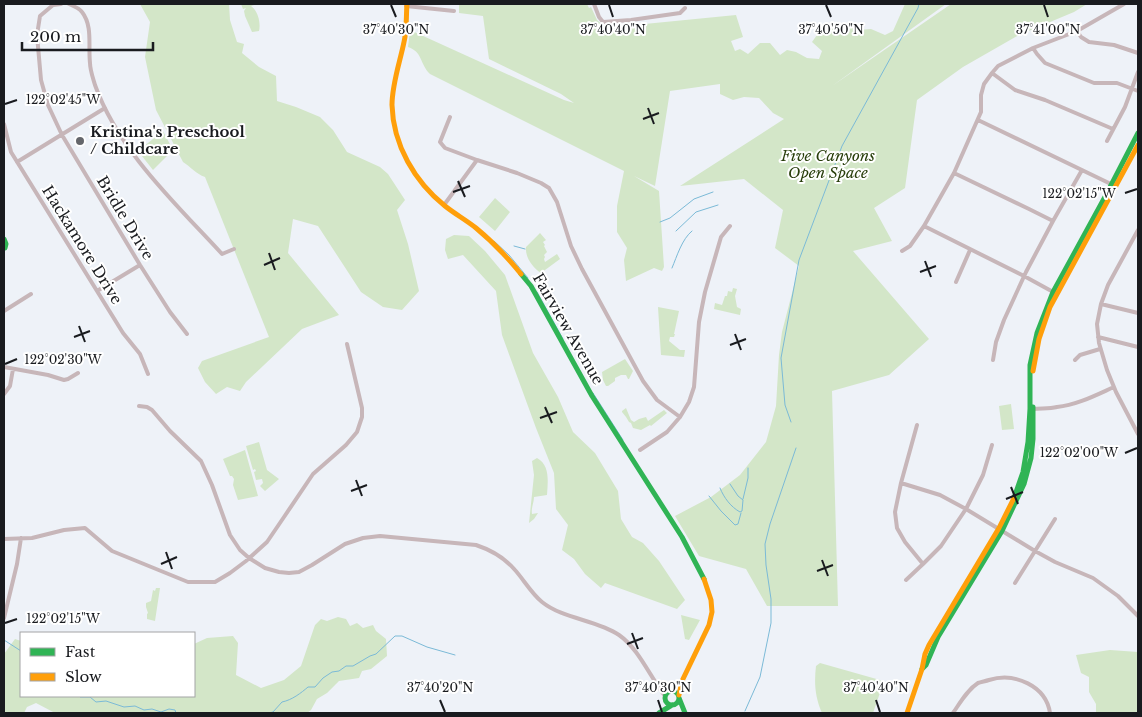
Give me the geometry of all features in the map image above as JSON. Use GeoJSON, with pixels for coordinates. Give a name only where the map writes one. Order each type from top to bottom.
{"type":"FeatureCollection","features":[{"type":"Feature","properties":{"kind":"main road","name":"Fairview Avenue"},"geometry":{"type":"LineString","coordinates":[[407,5],[405,39],[392,104],[394,128],[408,164],[423,185],[444,205],[477,229],[507,257],[531,286],[592,396],[682,537],[702,573],[711,600],[712,612],[709,625],[682,681],[677,702],[660,712]]}},
{"type":"Feature","properties":{"kind":"main road"},"geometry":{"type":"LineString","coordinates":[[908,713],[922,669],[926,665],[938,637],[1015,505],[1028,472],[1032,448],[1030,365],[1042,319],[1113,185],[1138,133]]}},
{"type":"Feature","properties":{"kind":"main road"},"geometry":{"type":"LineString","coordinates":[[1113,185],[1138,145]]}},
{"type":"Feature","properties":{"kind":"main road"},"geometry":{"type":"LineString","coordinates":[[4,239],[5,250]]}},
{"type":"Feature","properties":{"kind":"main road","name":"Fairview Avenue"},"geometry":{"type":"LineString","coordinates":[[660,712],[668,695],[682,681]]}},
{"type":"Feature","properties":{"kind":"main road"},"geometry":{"type":"LineString","coordinates":[[676,692],[683,713],[668,703],[668,695],[676,692]]}},
{"type":"Feature","properties":{"kind":"street","name":"Bridle Drive"},"geometry":{"type":"LineString","coordinates":[[61,4],[53,5],[40,16],[37,35],[41,80],[48,105],[62,134],[140,265],[170,312],[187,334]]}},
{"type":"Feature","properties":{"kind":"street"},"geometry":{"type":"LineString","coordinates":[[69,4],[81,10],[88,22],[90,65],[95,84],[119,134],[145,169],[222,254],[234,249]]}},
{"type":"Feature","properties":{"kind":"street"},"geometry":{"type":"LineString","coordinates":[[594,4],[603,22],[680,13],[685,8]]}},
{"type":"Feature","properties":{"kind":"street"},"geometry":{"type":"LineString","coordinates":[[902,251],[910,246],[924,226],[954,173],[981,112],[981,95],[984,84],[998,66],[1033,48],[1077,31],[1124,4]]}},
{"type":"Feature","properties":{"kind":"street"},"geometry":{"type":"LineString","coordinates":[[407,5],[454,11]]}},
{"type":"Feature","properties":{"kind":"street"},"geometry":{"type":"LineString","coordinates":[[1077,31],[1089,42],[1114,45],[1138,53]]}},
{"type":"Feature","properties":{"kind":"street"},"geometry":{"type":"LineString","coordinates":[[1033,48],[1045,63],[1094,83],[1117,83],[1138,91]]}},
{"type":"Feature","properties":{"kind":"street"},"geometry":{"type":"LineString","coordinates":[[1107,141],[1125,107],[1138,72]]}},
{"type":"Feature","properties":{"kind":"street"},"geometry":{"type":"LineString","coordinates":[[992,73],[1015,90],[1045,100],[1113,129]]}},
{"type":"Feature","properties":{"kind":"street"},"geometry":{"type":"LineString","coordinates":[[17,162],[105,108]]}},
{"type":"Feature","properties":{"kind":"street"},"geometry":{"type":"LineString","coordinates":[[450,117],[440,142],[445,148],[517,173],[549,188],[558,202],[571,246],[582,269],[643,381],[657,400],[680,417]]}},
{"type":"Feature","properties":{"kind":"street"},"geometry":{"type":"LineString","coordinates":[[978,120],[1113,185]]}},
{"type":"Feature","properties":{"kind":"street","name":"Hackamore Drive"},"geometry":{"type":"LineString","coordinates":[[4,124],[11,152],[123,333],[140,354],[148,374]]}},
{"type":"Feature","properties":{"kind":"street"},"geometry":{"type":"LineString","coordinates":[[444,205],[477,160]]}},
{"type":"Feature","properties":{"kind":"street"},"geometry":{"type":"LineString","coordinates":[[993,360],[996,342],[1004,320],[1024,276],[1082,170]]}},
{"type":"Feature","properties":{"kind":"street"},"geometry":{"type":"LineString","coordinates":[[954,173],[1053,222]]}},
{"type":"Feature","properties":{"kind":"street"},"geometry":{"type":"LineString","coordinates":[[640,450],[667,432],[680,417],[689,402],[694,387],[699,322],[705,292],[721,237],[730,226]]}},
{"type":"Feature","properties":{"kind":"street"},"geometry":{"type":"LineString","coordinates":[[924,226],[1056,293]]}},
{"type":"Feature","properties":{"kind":"street"},"geometry":{"type":"LineString","coordinates":[[1138,230],[1108,285],[1101,304],[1098,324],[1100,349],[1114,387],[1138,434]]}},
{"type":"Feature","properties":{"kind":"street"},"geometry":{"type":"LineString","coordinates":[[956,282],[970,250]]}},
{"type":"Feature","properties":{"kind":"street"},"geometry":{"type":"LineString","coordinates":[[97,291],[140,265]]}},
{"type":"Feature","properties":{"kind":"street"},"geometry":{"type":"LineString","coordinates":[[4,311],[31,294]]}},
{"type":"Feature","properties":{"kind":"street"},"geometry":{"type":"LineString","coordinates":[[1101,304],[1138,313]]}},
{"type":"Feature","properties":{"kind":"street"},"geometry":{"type":"LineString","coordinates":[[1098,337],[1138,346]]}},
{"type":"Feature","properties":{"kind":"street"},"geometry":{"type":"LineString","coordinates":[[4,538],[33,538],[64,530],[85,528],[112,551],[188,582],[215,582],[230,573],[267,542],[313,474],[346,445],[357,432],[362,418],[362,408],[347,344]]}},
{"type":"Feature","properties":{"kind":"street"},"geometry":{"type":"LineString","coordinates":[[1075,360],[1080,355],[1100,349]]}},
{"type":"Feature","properties":{"kind":"street"},"geometry":{"type":"LineString","coordinates":[[4,367],[64,380],[78,373]]}},
{"type":"Feature","properties":{"kind":"street"},"geometry":{"type":"LineString","coordinates":[[4,394],[10,386],[13,369]]}},
{"type":"Feature","properties":{"kind":"street"},"geometry":{"type":"LineString","coordinates":[[1032,409],[1058,407],[1076,403],[1114,387]]}},
{"type":"Feature","properties":{"kind":"street"},"geometry":{"type":"LineString","coordinates":[[139,406],[152,410],[170,431],[201,461],[230,535],[240,550],[265,568],[279,572],[299,572],[345,544],[363,538],[380,536],[476,545],[490,550],[502,558],[513,568],[534,595],[551,608],[618,634],[634,648],[657,685],[668,695]]}},
{"type":"Feature","properties":{"kind":"street"},"geometry":{"type":"LineString","coordinates":[[1132,424],[1138,421]]}},
{"type":"Feature","properties":{"kind":"street"},"geometry":{"type":"LineString","coordinates":[[917,425],[895,512],[897,528],[905,542],[923,564]]}},
{"type":"Feature","properties":{"kind":"street"},"geometry":{"type":"LineString","coordinates":[[906,580],[941,546],[966,509],[983,475],[992,445]]}},
{"type":"Feature","properties":{"kind":"street"},"geometry":{"type":"LineString","coordinates":[[901,483],[940,495],[1035,551],[1093,578],[1118,596],[1138,616]]}},
{"type":"Feature","properties":{"kind":"street"},"geometry":{"type":"LineString","coordinates":[[1016,583],[1055,519]]}},
{"type":"Feature","properties":{"kind":"street"},"geometry":{"type":"LineString","coordinates":[[4,618],[18,564],[21,538]]}},
{"type":"Feature","properties":{"kind":"street"},"geometry":{"type":"LineString","coordinates":[[953,713],[967,693],[979,683],[996,678],[1015,679],[1032,685],[1044,695],[1050,713]]}},
{"type":"Feature","properties":{"kind":"green space"},"geometry":{"type":"Polygon","coordinates":[[[140,4],[229,4],[230,20],[237,42],[244,44],[242,53],[259,67],[276,76],[277,101],[320,117],[333,130],[347,152],[380,167],[388,174],[405,200],[397,210],[408,244],[419,291],[402,310],[383,307],[361,292],[318,226],[293,219],[288,253],[339,315],[302,329],[246,382],[240,391],[227,387],[216,394],[205,382],[198,368],[202,361],[269,337],[205,177],[183,162],[156,110],[145,57],[150,22],[140,4]]]}},
{"type":"Feature","properties":{"kind":"green space"},"geometry":{"type":"Polygon","coordinates":[[[241,4],[254,4],[251,6],[258,17],[259,31],[252,32],[245,16],[244,11],[246,8],[243,9],[241,4]]]}},
{"type":"Feature","properties":{"kind":"green space","name":"Five Canyons Open Space"},"geometry":{"type":"Polygon","coordinates":[[[459,4],[587,4],[589,8],[591,7],[597,20],[604,28],[736,15],[743,37],[731,41],[735,51],[740,49],[748,54],[760,43],[770,43],[780,55],[787,50],[807,58],[819,59],[822,51],[812,42],[817,35],[819,23],[841,32],[848,23],[857,30],[871,29],[885,35],[893,31],[905,4],[946,4],[832,86],[951,4],[1087,4],[1074,12],[1019,35],[963,67],[917,100],[905,188],[874,208],[892,241],[853,251],[929,339],[889,375],[832,391],[838,606],[767,606],[746,569],[699,556],[675,516],[711,497],[740,475],[766,442],[776,406],[782,332],[799,266],[775,248],[783,210],[744,179],[680,186],[784,119],[773,113],[759,98],[744,97],[733,100],[720,94],[720,84],[670,91],[655,186],[634,176],[659,191],[664,267],[662,271],[654,268],[626,281],[624,260],[627,248],[617,232],[617,206],[624,171],[430,74],[419,55],[408,47],[410,30],[574,103],[561,94],[489,59],[483,16],[459,13],[459,4]]]}},
{"type":"Feature","properties":{"kind":"green space"},"geometry":{"type":"Polygon","coordinates":[[[163,131],[173,150],[153,170],[138,151],[163,131]]]}},
{"type":"Feature","properties":{"kind":"green space"},"geometry":{"type":"Polygon","coordinates":[[[495,198],[510,212],[495,231],[479,217],[495,198]]]}},
{"type":"Feature","properties":{"kind":"green space"},"geometry":{"type":"Polygon","coordinates":[[[540,233],[546,240],[543,242],[547,252],[544,255],[545,262],[557,254],[560,259],[541,273],[530,262],[526,251],[526,247],[540,233]]]}},
{"type":"Feature","properties":{"kind":"green space"},"geometry":{"type":"Polygon","coordinates":[[[454,235],[469,236],[485,251],[505,275],[533,353],[558,397],[573,432],[595,453],[618,491],[621,519],[632,537],[643,543],[659,561],[685,600],[677,609],[605,583],[601,588],[585,574],[574,559],[562,550],[568,525],[556,509],[554,473],[502,335],[496,291],[463,255],[448,259],[445,250],[446,239],[454,235]]]}},
{"type":"Feature","properties":{"kind":"green space"},"geometry":{"type":"Polygon","coordinates":[[[733,288],[737,289],[735,296],[737,307],[741,309],[740,315],[714,309],[715,303],[722,305],[728,291],[732,292],[733,288]]]}},
{"type":"Feature","properties":{"kind":"green space"},"geometry":{"type":"Polygon","coordinates":[[[658,307],[679,311],[674,337],[670,337],[669,341],[680,350],[685,350],[684,357],[661,355],[658,307]]]}},
{"type":"Feature","properties":{"kind":"green space"},"geometry":{"type":"Polygon","coordinates":[[[625,359],[633,371],[629,379],[626,375],[621,375],[606,386],[602,372],[625,359]]]}},
{"type":"Feature","properties":{"kind":"green space"},"geometry":{"type":"Polygon","coordinates":[[[1011,404],[1014,429],[1002,430],[999,406],[1011,404]]]}},
{"type":"Feature","properties":{"kind":"green space"},"geometry":{"type":"Polygon","coordinates":[[[626,408],[631,420],[634,422],[646,417],[648,421],[664,410],[667,413],[651,426],[641,430],[633,428],[622,412],[626,408]]]}},
{"type":"Feature","properties":{"kind":"green space"},"geometry":{"type":"Polygon","coordinates":[[[259,442],[267,470],[279,479],[265,491],[260,486],[263,483],[262,479],[256,480],[254,472],[256,471],[255,469],[253,470],[246,446],[259,442]]]}},
{"type":"Feature","properties":{"kind":"green space"},"geometry":{"type":"Polygon","coordinates":[[[245,450],[258,496],[238,500],[233,485],[234,479],[230,476],[223,459],[245,450]]]}},
{"type":"Feature","properties":{"kind":"green space"},"geometry":{"type":"Polygon","coordinates":[[[537,458],[546,469],[548,479],[547,495],[534,497],[532,514],[538,513],[529,523],[534,475],[532,461],[537,458]]]}},
{"type":"Feature","properties":{"kind":"green space"},"geometry":{"type":"Polygon","coordinates":[[[156,588],[160,588],[155,621],[147,619],[146,603],[151,601],[153,590],[155,591],[156,588]]]}},
{"type":"Feature","properties":{"kind":"green space"},"geometry":{"type":"Polygon","coordinates":[[[681,615],[700,620],[689,640],[685,639],[681,615]]]}},
{"type":"Feature","properties":{"kind":"green space"},"geometry":{"type":"Polygon","coordinates":[[[338,617],[346,619],[350,626],[357,623],[363,628],[373,625],[376,631],[386,639],[387,656],[371,669],[362,671],[359,678],[339,681],[327,693],[317,699],[311,710],[307,713],[55,713],[36,703],[27,707],[24,713],[4,713],[4,654],[15,639],[20,641],[20,697],[195,697],[195,644],[207,638],[233,636],[238,643],[236,675],[261,688],[284,680],[301,666],[315,625],[321,619],[327,621],[338,617]]]}},
{"type":"Feature","properties":{"kind":"green space"},"geometry":{"type":"Polygon","coordinates":[[[1110,650],[1138,652],[1138,713],[1096,713],[1096,704],[1089,692],[1089,677],[1081,673],[1076,655],[1110,650]]]}},
{"type":"Feature","properties":{"kind":"green space"},"geometry":{"type":"Polygon","coordinates":[[[820,663],[880,680],[883,684],[873,713],[822,713],[816,696],[815,684],[816,666],[820,663]]]}},
{"type":"Feature","properties":{"kind":"waterway"},"geometry":{"type":"LineString","coordinates":[[791,422],[785,405],[781,358],[799,260],[842,146],[919,4]]}},
{"type":"Feature","properties":{"kind":"waterway"},"geometry":{"type":"LineString","coordinates":[[660,222],[670,218],[694,199],[713,192]]}},
{"type":"Feature","properties":{"kind":"waterway"},"geometry":{"type":"LineString","coordinates":[[676,231],[696,212],[718,205]]}},
{"type":"Feature","properties":{"kind":"waterway"},"geometry":{"type":"LineString","coordinates":[[672,268],[683,243],[692,231]]}},
{"type":"Feature","properties":{"kind":"waterway"},"geometry":{"type":"LineString","coordinates":[[494,241],[509,255],[528,278]]}},
{"type":"Feature","properties":{"kind":"waterway"},"geometry":{"type":"LineString","coordinates":[[514,246],[525,249]]}},
{"type":"Feature","properties":{"kind":"waterway"},"geometry":{"type":"LineString","coordinates":[[537,292],[563,339]]}},
{"type":"Feature","properties":{"kind":"waterway"},"geometry":{"type":"LineString","coordinates":[[593,393],[623,440]]}},
{"type":"Feature","properties":{"kind":"waterway"},"geometry":{"type":"LineString","coordinates":[[745,711],[760,677],[771,623],[771,599],[765,544],[796,448]]}},
{"type":"Feature","properties":{"kind":"waterway"},"geometry":{"type":"LineString","coordinates":[[743,499],[748,478],[748,468]]}},
{"type":"Feature","properties":{"kind":"waterway"},"geometry":{"type":"LineString","coordinates":[[720,488],[728,502],[740,512],[742,511],[743,500],[730,484]]}},
{"type":"Feature","properties":{"kind":"waterway"},"geometry":{"type":"LineString","coordinates":[[709,496],[735,525],[738,524],[741,513]]}},
{"type":"Feature","properties":{"kind":"waterway"},"geometry":{"type":"LineString","coordinates":[[269,713],[273,712],[282,702],[293,698],[308,687],[315,687],[332,672],[339,671],[346,666],[353,666],[376,654],[395,636],[402,636],[427,647],[455,655]]}},
{"type":"Feature","properties":{"kind":"waterway"},"geometry":{"type":"LineString","coordinates":[[4,640],[20,650]]}},
{"type":"Feature","properties":{"kind":"waterway"},"geometry":{"type":"LineString","coordinates":[[80,697],[90,697]]}},
{"type":"Feature","properties":{"kind":"waterway"},"geometry":{"type":"LineString","coordinates":[[90,697],[96,702],[106,701],[124,707],[135,706],[144,710],[152,709],[161,712],[169,709],[175,710],[176,713]]}},
{"type":"Feature","properties":{"kind":"traffic: fast"},"geometry":{"type":"LineString","coordinates":[[1014,498],[1023,472],[1028,442],[1030,365],[1037,333],[1053,292],[1138,133]]}},
{"type":"Feature","properties":{"kind":"traffic: fast"},"geometry":{"type":"LineString","coordinates":[[4,239],[5,248]]}},
{"type":"Feature","properties":{"kind":"traffic: fast"},"geometry":{"type":"LineString","coordinates":[[521,274],[531,286],[592,396],[682,537],[704,579]]}},
{"type":"Feature","properties":{"kind":"traffic: fast"},"geometry":{"type":"LineString","coordinates":[[922,669],[926,665],[938,637],[1002,531],[1024,484],[1031,458],[1033,407]]}},
{"type":"Feature","properties":{"kind":"traffic: fast"},"geometry":{"type":"LineString","coordinates":[[672,691],[677,693],[679,698],[677,703],[672,705],[667,703],[665,698],[667,693],[672,691]]}},
{"type":"Feature","properties":{"kind":"traffic: fast"},"geometry":{"type":"LineString","coordinates":[[679,698],[685,713]]}},
{"type":"Feature","properties":{"kind":"traffic: fast"},"geometry":{"type":"LineString","coordinates":[[659,713],[672,705]]}},
{"type":"Feature","properties":{"kind":"traffic: slow"},"geometry":{"type":"LineString","coordinates":[[407,4],[405,37],[392,97],[393,120],[401,148],[424,186],[449,209],[482,233],[521,274]]}},
{"type":"Feature","properties":{"kind":"traffic: slow"},"geometry":{"type":"LineString","coordinates":[[1033,371],[1039,339],[1050,307],[1138,145]]}},
{"type":"Feature","properties":{"kind":"traffic: slow"},"geometry":{"type":"LineString","coordinates":[[907,713],[929,645],[999,528],[1014,498]]}},
{"type":"Feature","properties":{"kind":"traffic: slow"},"geometry":{"type":"LineString","coordinates":[[679,695],[682,681],[709,625],[712,612],[711,600],[704,579]]}},
{"type":"Feature","properties":{"kind":"place","name":"Kristina's Preschool / Childcare"},"geometry":{"type":"Point","coordinates":[80,141]}}]}
